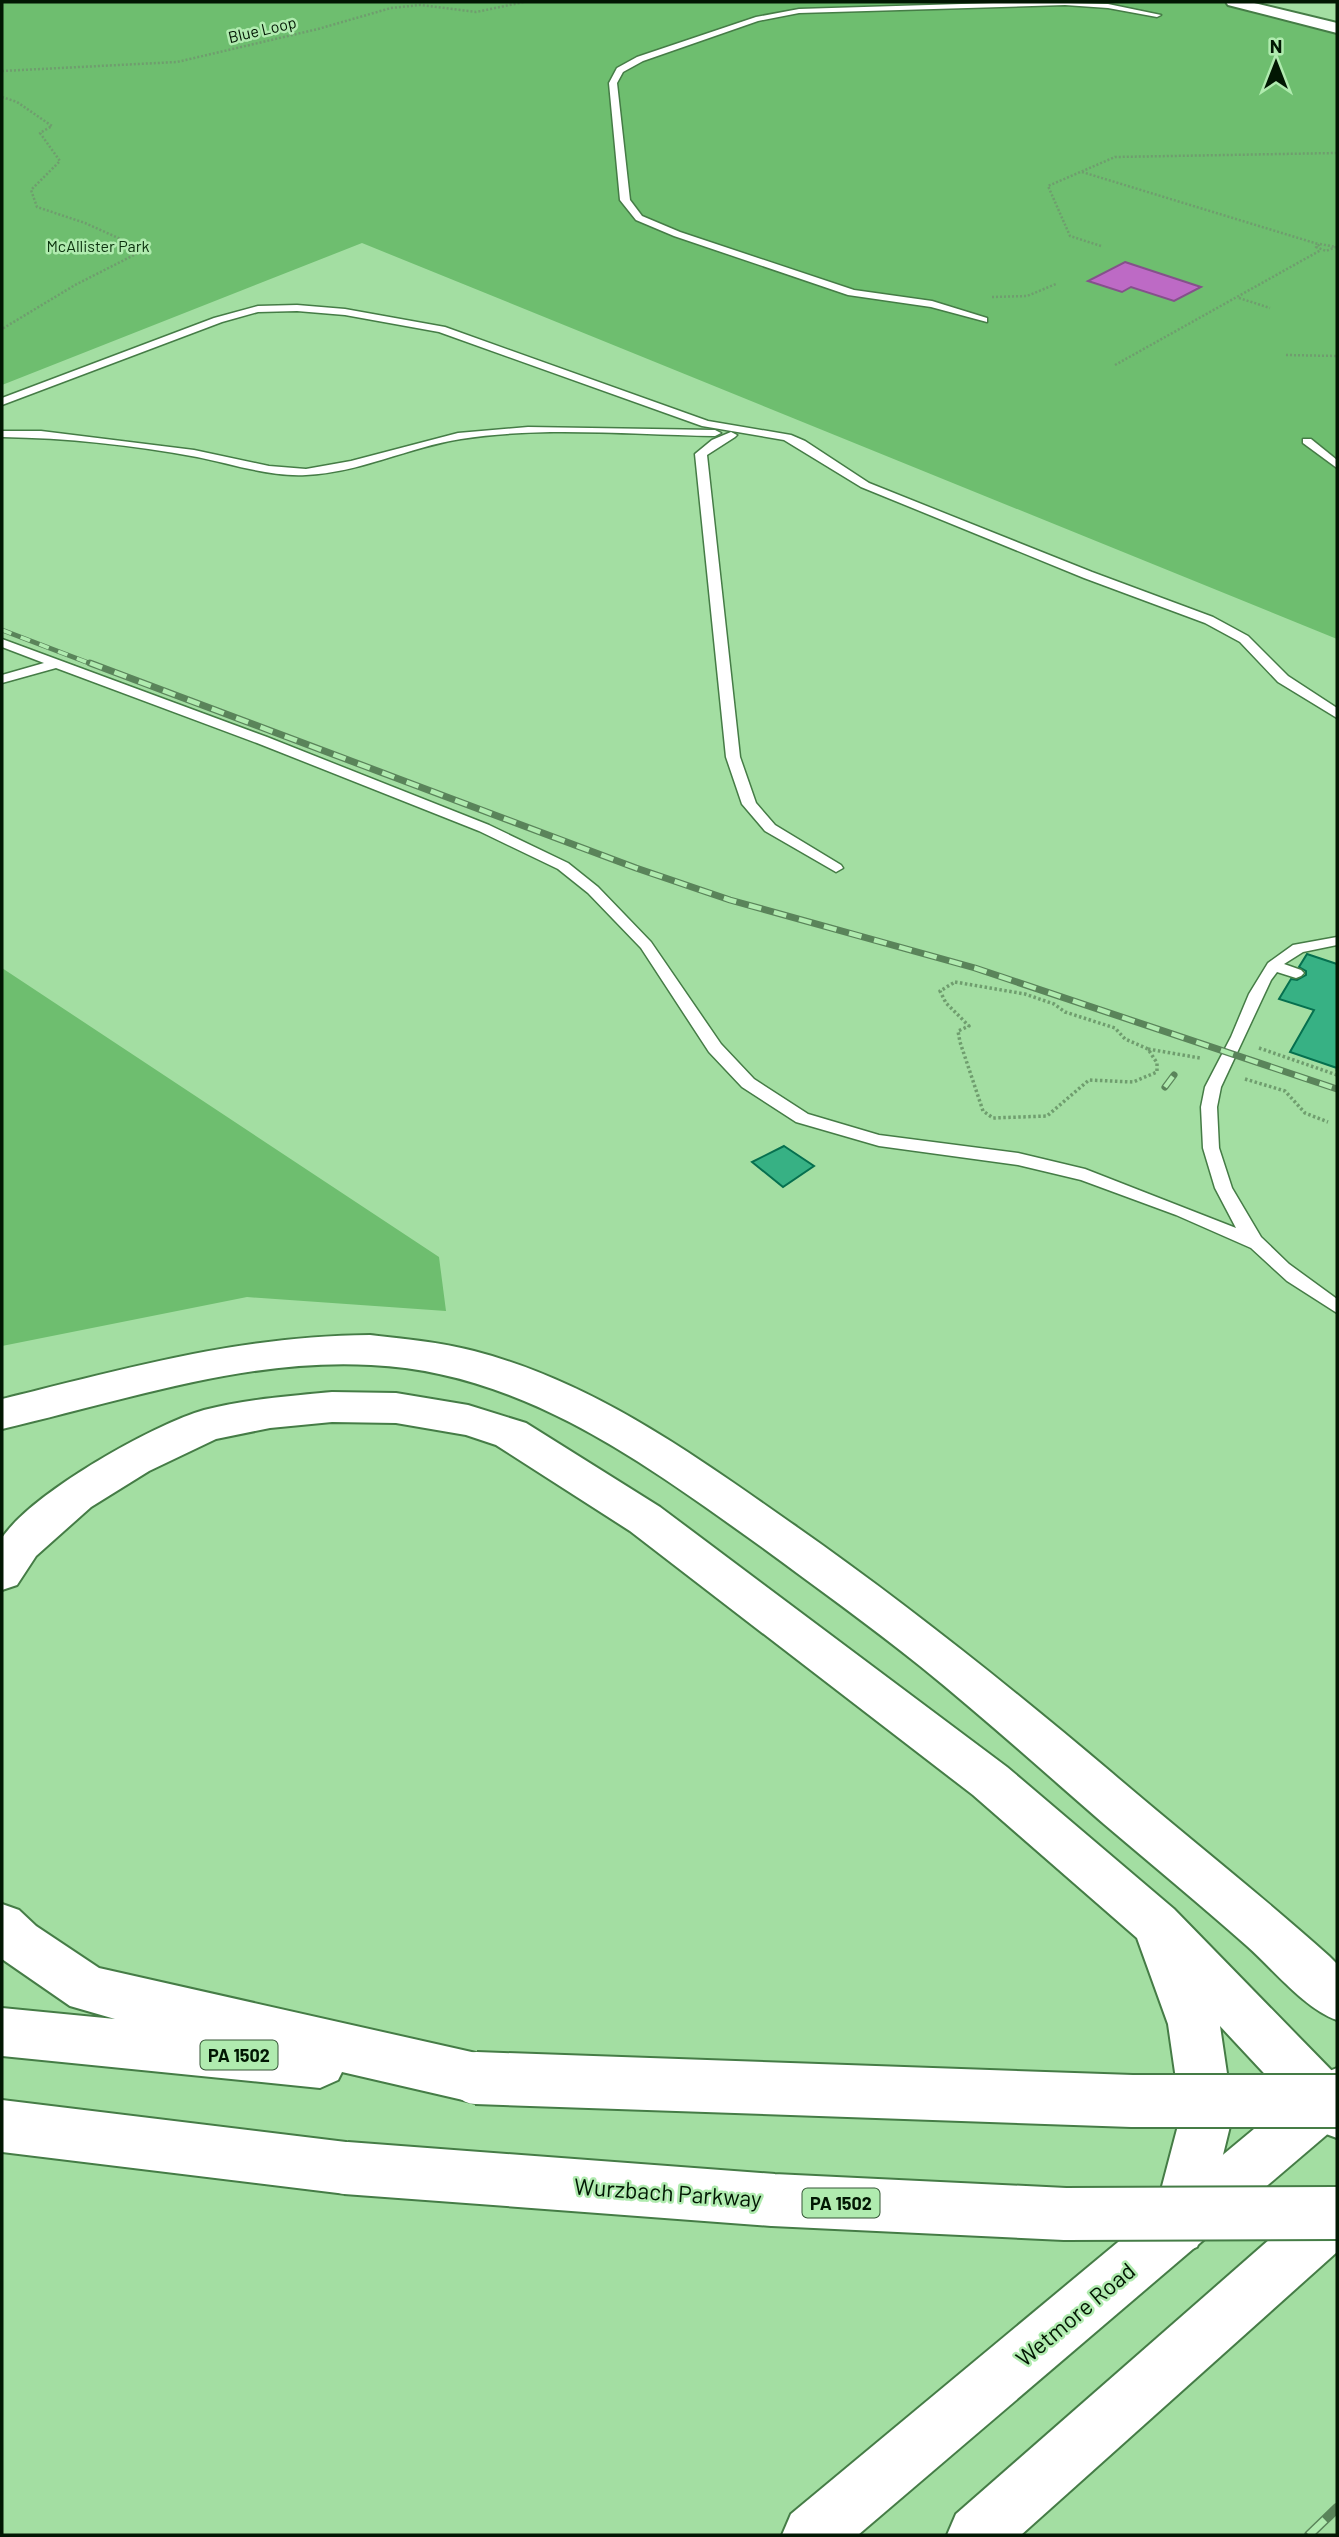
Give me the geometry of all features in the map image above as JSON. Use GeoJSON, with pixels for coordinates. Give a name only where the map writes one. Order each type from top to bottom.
{"type":"FeatureCollection","features":[{"type":"Feature","properties":{"kind":"main road"},"geometry":{"type":"LineString","coordinates":[[2,1414],[220,1360],[331,1349],[425,1355],[473,1367],[539,1389],[615,1426],[702,1482],[871,1604],[957,1670],[1208,1884],[1317,1958],[1337,1997]]}},
{"type":"Feature","properties":{"kind":"main road"},"geometry":{"type":"LineString","coordinates":[[2,1573],[21,1544],[76,1494],[134,1460],[207,1425],[270,1413],[332,1407],[396,1408],[468,1420],[511,1434],[645,1519],[990,1781],[1157,1925],[1335,2102]]}},
{"type":"Feature","properties":{"kind":"main road"},"geometry":{"type":"LineString","coordinates":[[1157,1925],[1194,2024],[1207,2114],[1178,2228]]}},
{"type":"Feature","properties":{"kind":"main road"},"geometry":{"type":"LineString","coordinates":[[2,1926],[18,1942],[88,1989],[476,2078]]}},
{"type":"Feature","properties":{"kind":"main road","name":"PA 1502"},"geometry":{"type":"LineString","coordinates":[[2,2032],[476,2078],[1118,2100],[1335,2102]]}},
{"type":"Feature","properties":{"kind":"main road","name":"Wetmore Road"},"geometry":{"type":"LineString","coordinates":[[812,2535],[1178,2228],[1335,2102]]}},
{"type":"Feature","properties":{"kind":"main road","name":"Wurzbach Parkway"},"geometry":{"type":"LineString","coordinates":[[2,2126],[346,2168],[773,2200],[1065,2214],[1337,2214]]}},
{"type":"Feature","properties":{"kind":"main road"},"geometry":{"type":"LineString","coordinates":[[977,2535],[1337,2214]]}},
{"type":"Feature","properties":{"kind":"street"},"geometry":{"type":"LineString","coordinates":[[1233,2],[1337,28]]}},
{"type":"Feature","properties":{"kind":"lane"},"geometry":{"type":"LineString","coordinates":[[982,320],[932,304],[852,293],[677,234],[639,218],[625,200],[613,83],[620,70],[640,59],[756,19],[799,11],[1065,3],[1108,6],[1157,15]]}},
{"type":"Feature","properties":{"kind":"lane"},"geometry":{"type":"LineString","coordinates":[[2,402],[218,320],[258,309],[297,308],[345,312],[441,329],[706,424],[787,437],[865,485],[1088,575],[1209,620],[1244,639],[1283,679],[1337,714]]}},
{"type":"Feature","properties":{"kind":"lane"},"geometry":{"type":"LineString","coordinates":[[2,434],[41,434],[181,452],[269,469],[306,472],[352,464],[458,436],[490,432],[753,432]]}},
{"type":"Feature","properties":{"kind":"lane"},"geometry":{"type":"LineString","coordinates":[[737,432],[716,442],[701,454],[733,757],[749,804],[770,828],[836,869]]}},
{"type":"Feature","properties":{"kind":"lane"},"geometry":{"type":"LineString","coordinates":[[1307,441],[1337,465]]}},
{"type":"Feature","properties":{"kind":"lane"},"geometry":{"type":"LineString","coordinates":[[2,643],[484,828],[563,866],[593,890],[646,945],[715,1048],[748,1083],[802,1118],[878,1140],[1018,1159],[1085,1175],[1182,1210],[1256,1243]]}},
{"type":"Feature","properties":{"kind":"lane"},"geometry":{"type":"LineString","coordinates":[[2,679],[55,664]]}},
{"type":"Feature","properties":{"kind":"lane"},"geometry":{"type":"LineString","coordinates":[[1337,941],[1303,945],[1278,958],[1264,980],[1237,1041],[1213,1086],[1207,1120],[1213,1157],[1230,1206],[1256,1243],[1308,1288],[1337,1307]]}},
{"type":"Feature","properties":{"kind":"lane"},"geometry":{"type":"LineString","coordinates":[[1273,965],[1296,972]]}},
{"type":"Feature","properties":{"kind":"path","name":"Blue Loop"},"geometry":{"type":"LineString","coordinates":[[2,71],[177,62],[318,29],[390,8],[420,5],[477,12],[524,2]]}},
{"type":"Feature","properties":{"kind":"path"},"geometry":{"type":"LineString","coordinates":[[2,97],[18,102],[52,126],[40,132],[60,161],[30,190],[37,207],[127,241],[136,246],[138,253],[75,285],[2,328]]}},
{"type":"Feature","properties":{"kind":"path"},"geometry":{"type":"LineString","coordinates":[[1101,246],[1070,236],[1048,186],[1115,157],[1337,153]]}},
{"type":"Feature","properties":{"kind":"path"},"geometry":{"type":"LineString","coordinates":[[1082,171],[1318,244],[1337,241]]}},
{"type":"Feature","properties":{"kind":"path"},"geometry":{"type":"LineString","coordinates":[[1318,244],[1316,247],[1321,250]]}},
{"type":"Feature","properties":{"kind":"path"},"geometry":{"type":"LineString","coordinates":[[1115,365],[1321,250],[1336,250],[1331,244]]}},
{"type":"Feature","properties":{"kind":"path"},"geometry":{"type":"LineString","coordinates":[[1238,298],[1270,308]]}},
{"type":"Feature","properties":{"kind":"path"},"geometry":{"type":"LineString","coordinates":[[1286,355],[1337,356]]}},
{"type":"Feature","properties":{"kind":"path"},"geometry":{"type":"LineString","coordinates":[[1148,1049],[1157,1063],[1157,1072],[1147,1081],[1129,1084],[1089,1080],[1047,1116],[993,1118],[983,1111],[981,1090],[960,1048],[958,1031],[969,1026],[966,1020],[950,1010],[940,991],[955,982],[1025,994],[1054,1004],[1065,1012],[1115,1028],[1125,1039],[1148,1049],[1175,1052],[1285,1091],[1304,1113],[1328,1122]]}},
{"type":"Feature","properties":{"kind":"path"},"geometry":{"type":"LineString","coordinates":[[1237,1041],[1337,1072]]}},
{"type":"Feature","properties":{"kind":"green space","name":"McAllister Park"},"geometry":{"type":"Polygon","coordinates":[[[2,2],[1219,2],[1337,31],[1337,639],[362,243],[2,385],[2,2]]]}},
{"type":"Feature","properties":{"kind":"green space"},"geometry":{"type":"Polygon","coordinates":[[[2,968],[439,1257],[446,1311],[247,1297],[2,1346],[2,968]]]}},
{"type":"Feature","properties":{"kind":"shaded area"},"geometry":{"type":"Polygon","coordinates":[[[1125,262],[1201,287],[1174,301],[1131,287],[1122,292],[1088,281],[1125,262]]]}},
{"type":"Feature","properties":{"kind":"building"},"geometry":{"type":"Polygon","coordinates":[[[1307,954],[1337,964],[1337,1068],[1290,1052],[1314,1010],[1279,999],[1291,979],[1297,980],[1306,975],[1306,971],[1299,967],[1307,954]]]}},
{"type":"Feature","properties":{"kind":"building"},"geometry":{"type":"Polygon","coordinates":[[[784,1146],[814,1166],[783,1187],[752,1162],[784,1146]]]}},
{"type":"Feature","properties":{"kind":"railway"},"geometry":{"type":"LineString","coordinates":[[2,630],[94,665]]}},
{"type":"Feature","properties":{"kind":"railway"},"geometry":{"type":"LineString","coordinates":[[90,663],[636,868],[730,900],[975,968],[1337,1089]]}},
{"type":"Feature","properties":{"kind":"railway"},"geometry":{"type":"LineString","coordinates":[[1165,1087],[1174,1075]]}},
{"type":"Feature","properties":{"kind":"railway"},"geometry":{"type":"LineString","coordinates":[[1309,2535],[1337,2508]]}}]}
